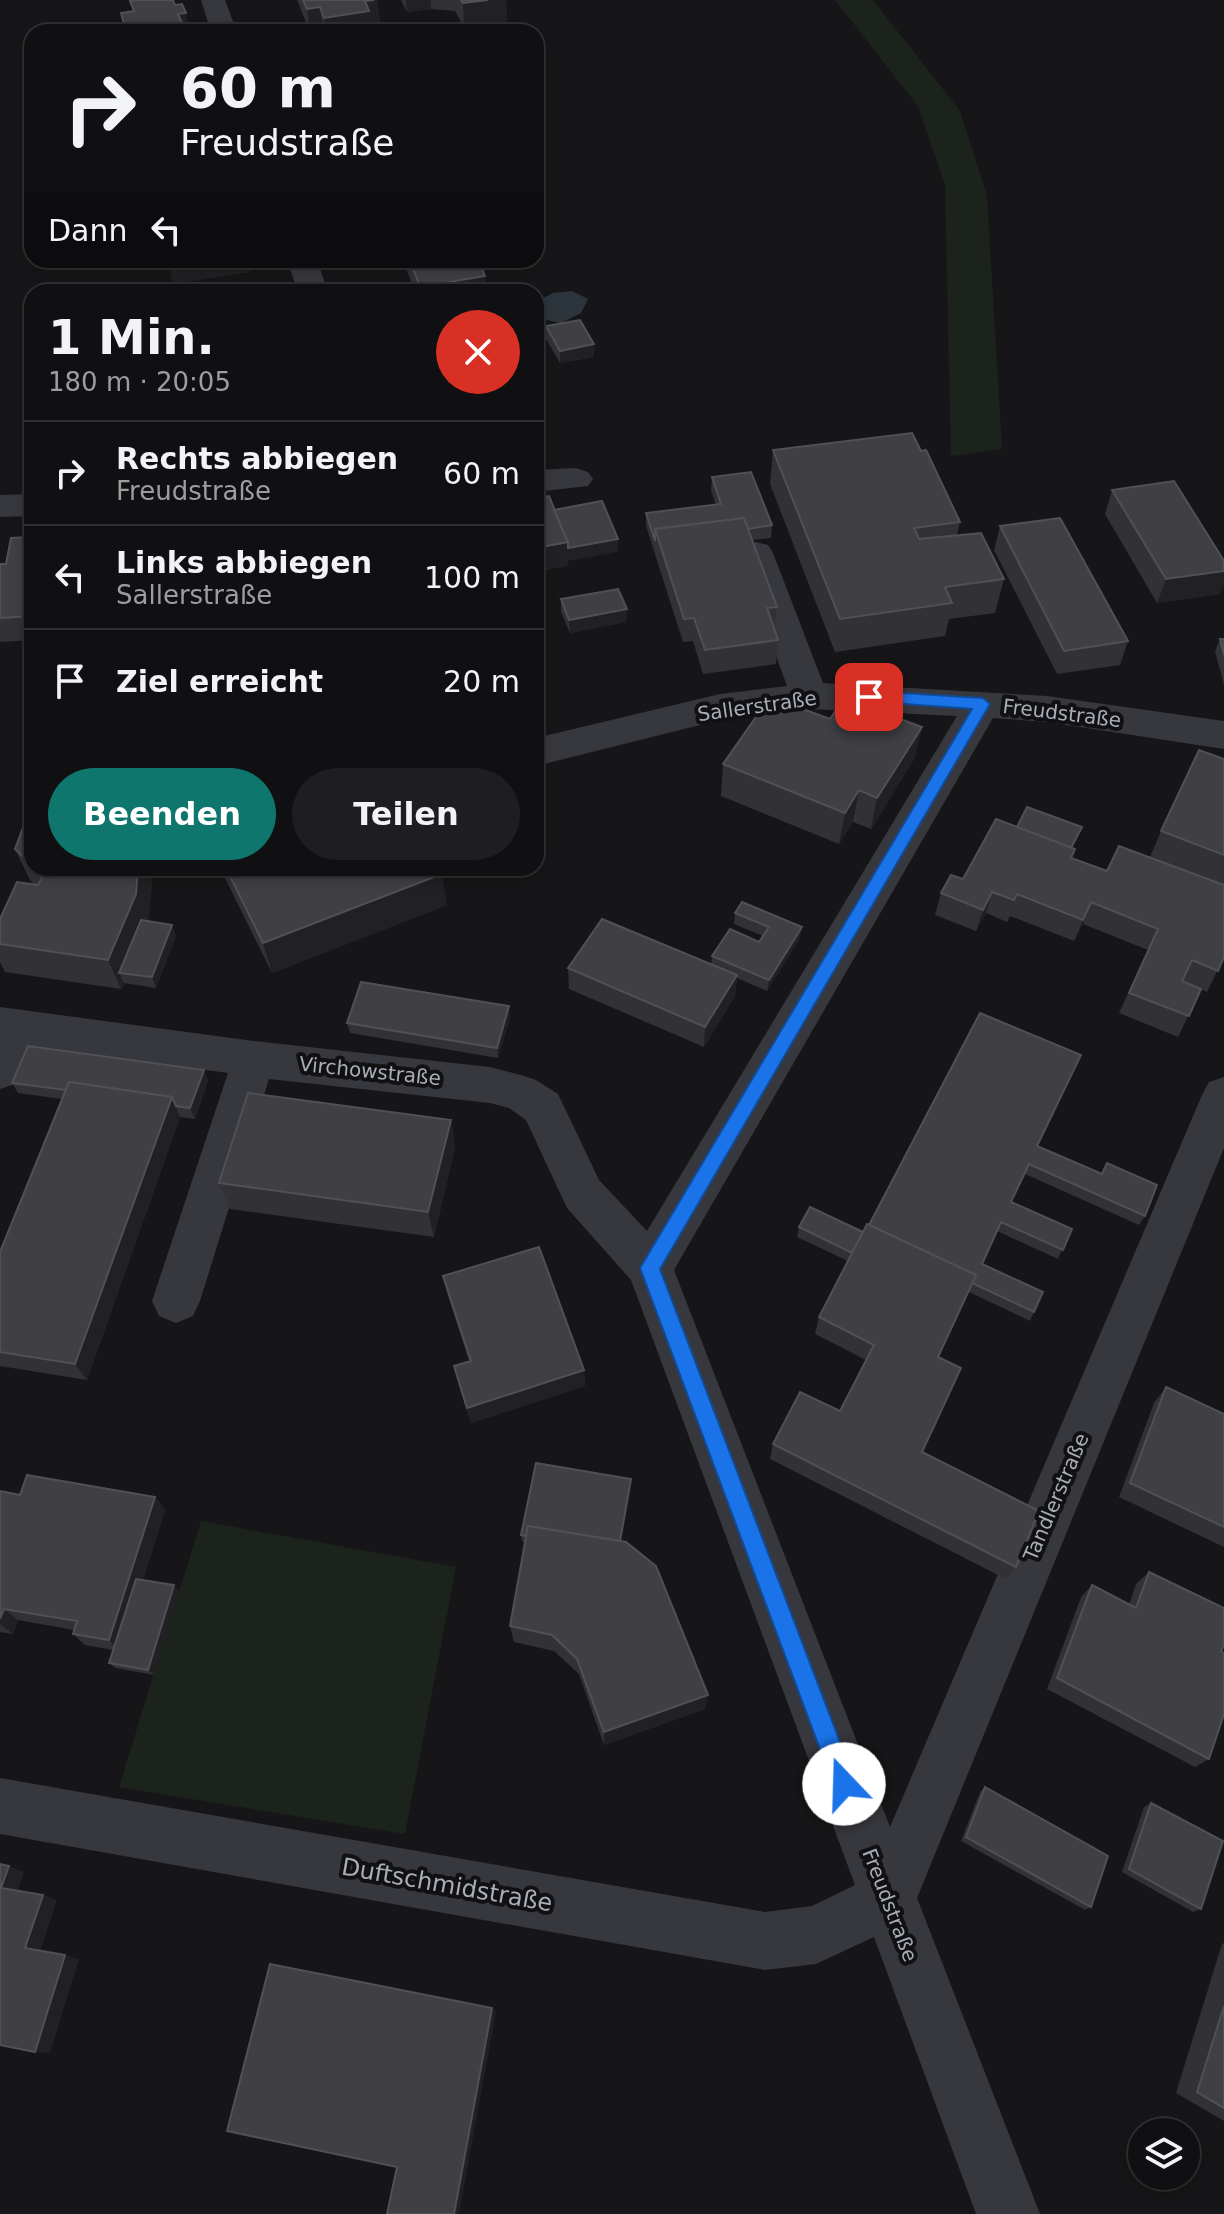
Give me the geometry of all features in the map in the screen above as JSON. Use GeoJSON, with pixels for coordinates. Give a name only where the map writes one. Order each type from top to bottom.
{"type":"FeatureCollection","features":[{"type":"Feature","properties":{"kind":"street"},"geometry":{"type":"LineString","coordinates":[[213,0],[221,24]]}},
{"type":"Feature","properties":{"kind":"street"},"geometry":{"type":"LineString","coordinates":[[544,481],[576,479]]}},
{"type":"Feature","properties":{"kind":"street"},"geometry":{"type":"LineString","coordinates":[[0,506],[24,505]]}},
{"type":"Feature","properties":{"kind":"street"},"geometry":{"type":"LineString","coordinates":[[752,543],[809,696]]}},
{"type":"Feature","properties":{"kind":"street","name":"Sallerstraße"},"geometry":{"type":"LineString","coordinates":[[544,750],[720,707],[809,696],[983,704]]}},
{"type":"Feature","properties":{"kind":"street","name":"Freudstraße"},"geometry":{"type":"LineString","coordinates":[[1008,2214],[650,1268],[983,704],[1047,709],[1224,735]]}},
{"type":"Feature","properties":{"kind":"street"},"geometry":{"type":"LineString","coordinates":[[0,1071],[10,1026]]}},
{"type":"Feature","properties":{"kind":"street","name":"Virchowstraße"},"geometry":{"type":"LineString","coordinates":[[10,1026],[254,1059],[490,1085],[521,1093],[542,1107],[583,1194],[650,1268]]}},
{"type":"Feature","properties":{"kind":"street"},"geometry":{"type":"LineString","coordinates":[[176,1301],[254,1059]]}},
{"type":"Feature","properties":{"kind":"street","name":"Tandlerstraße"},"geometry":{"type":"LineString","coordinates":[[888,1899],[1224,1095]]}},
{"type":"Feature","properties":{"kind":"street","name":"Duftschmidstraße"},"geometry":{"type":"LineString","coordinates":[[0,1806],[765,1941],[816,1935],[888,1899]]}},
{"type":"Feature","properties":{"kind":"shaded area"},"geometry":{"type":"Polygon","coordinates":[[[835,0],[873,0],[960,111],[987,196],[1002,449],[951,456],[945,185],[918,106],[835,0]]]}},
{"type":"Feature","properties":{"kind":"shaded area"},"geometry":{"type":"Polygon","coordinates":[[[572,291],[588,299],[581,313],[561,323],[544,320],[544,298],[553,293],[572,291]]]}},
{"type":"Feature","properties":{"kind":"shaded area"},"geometry":{"type":"Polygon","coordinates":[[[201,1521],[456,1567],[405,1834],[119,1787],[201,1521]]]}},
{"type":"Feature","properties":{"kind":"building"},"geometry":{"type":"Polygon","coordinates":[[[173,0],[175,5],[182,4],[186,13],[178,14],[182,23],[178,24],[124,24],[121,13],[134,11],[130,1],[173,0]]]}},
{"type":"Feature","properties":{"kind":"building"},"geometry":{"type":"Polygon","coordinates":[[[303,0],[374,0],[365,1],[369,11],[324,18],[320,7],[307,9],[303,0]]]}},
{"type":"Feature","properties":{"kind":"building"},"geometry":{"type":"Polygon","coordinates":[[[461,0],[488,0],[463,3],[461,0]]]}},
{"type":"Feature","properties":{"kind":"building"},"geometry":{"type":"Polygon","coordinates":[[[413,268],[482,268],[485,276],[438,284],[419,284],[413,268]]]}},
{"type":"Feature","properties":{"kind":"building"},"geometry":{"type":"Polygon","coordinates":[[[580,320],[594,344],[560,351],[546,326],[580,320]]]}},
{"type":"Feature","properties":{"kind":"building"},"geometry":{"type":"Polygon","coordinates":[[[912,433],[921,451],[926,450],[960,522],[914,528],[919,539],[981,533],[1004,579],[945,587],[952,603],[840,619],[773,450],[912,433]]]}},
{"type":"Feature","properties":{"kind":"building"},"geometry":{"type":"Polygon","coordinates":[[[751,472],[772,525],[748,529],[744,518],[655,529],[655,541],[646,513],[721,504],[712,477],[751,472]]]}},
{"type":"Feature","properties":{"kind":"building"},"geometry":{"type":"Polygon","coordinates":[[[1174,481],[1224,561],[1224,571],[1166,579],[1112,490],[1174,481]]]}},
{"type":"Feature","properties":{"kind":"building"},"geometry":{"type":"Polygon","coordinates":[[[549,496],[568,542],[544,546],[544,497],[549,496]]]}},
{"type":"Feature","properties":{"kind":"building"},"geometry":{"type":"Polygon","coordinates":[[[602,501],[618,539],[568,548],[554,510],[602,501]]]}},
{"type":"Feature","properties":{"kind":"building"},"geometry":{"type":"Polygon","coordinates":[[[744,518],[777,607],[767,608],[778,640],[705,650],[694,618],[684,619],[655,529],[744,518]]]}},
{"type":"Feature","properties":{"kind":"building"},"geometry":{"type":"Polygon","coordinates":[[[1060,518],[1128,641],[1064,651],[1000,526],[1060,518]]]}},
{"type":"Feature","properties":{"kind":"building"},"geometry":{"type":"Polygon","coordinates":[[[24,537],[24,616],[0,618],[0,564],[6,564],[11,538],[24,537]]]}},
{"type":"Feature","properties":{"kind":"building"},"geometry":{"type":"Polygon","coordinates":[[[618,589],[627,609],[569,620],[561,599],[618,589]]]}},
{"type":"Feature","properties":{"kind":"building"},"geometry":{"type":"Polygon","coordinates":[[[770,697],[830,719],[844,698],[922,727],[877,798],[859,790],[845,813],[723,764],[770,697]]]}},
{"type":"Feature","properties":{"kind":"building"},"geometry":{"type":"Polygon","coordinates":[[[1199,750],[1224,759],[1224,855],[1161,831],[1199,750]]]}},
{"type":"Feature","properties":{"kind":"building"},"geometry":{"type":"Polygon","coordinates":[[[1027,807],[1082,827],[1071,848],[1017,827],[1027,807]]]}},
{"type":"Feature","properties":{"kind":"building"},"geometry":{"type":"Polygon","coordinates":[[[996,819],[1075,849],[1071,858],[1107,871],[1119,846],[1224,885],[1224,957],[1218,971],[1192,960],[1182,981],[1201,989],[1189,1016],[1129,993],[1158,929],[1091,902],[1083,920],[1017,894],[1014,900],[992,892],[983,910],[941,893],[951,875],[963,879],[996,819]]]}},
{"type":"Feature","properties":{"kind":"building"},"geometry":{"type":"Polygon","coordinates":[[[24,825],[24,857],[15,849],[24,825]]]}},
{"type":"Feature","properties":{"kind":"building"},"geometry":{"type":"Polygon","coordinates":[[[43,876],[137,876],[136,894],[108,960],[0,944],[0,919],[17,882],[38,885],[43,876]]]}},
{"type":"Feature","properties":{"kind":"building"},"geometry":{"type":"Polygon","coordinates":[[[230,876],[437,876],[263,943],[230,876]]]}},
{"type":"Feature","properties":{"kind":"building"},"geometry":{"type":"Polygon","coordinates":[[[742,902],[802,927],[769,980],[712,956],[730,929],[759,942],[769,927],[735,913],[742,902]]]}},
{"type":"Feature","properties":{"kind":"building"},"geometry":{"type":"Polygon","coordinates":[[[602,919],[737,975],[705,1027],[568,968],[602,919]]]}},
{"type":"Feature","properties":{"kind":"building"},"geometry":{"type":"Polygon","coordinates":[[[141,920],[172,925],[152,977],[119,973],[141,920]]]}},
{"type":"Feature","properties":{"kind":"building"},"geometry":{"type":"Polygon","coordinates":[[[361,982],[509,1006],[497,1048],[347,1023],[361,982]]]}},
{"type":"Feature","properties":{"kind":"building"},"geometry":{"type":"Polygon","coordinates":[[[980,1013],[1081,1055],[1037,1146],[1102,1174],[1107,1163],[1157,1185],[1145,1216],[1029,1164],[1011,1202],[1072,1229],[1063,1250],[1001,1222],[982,1264],[1043,1292],[1034,1312],[972,1283],[976,1275],[869,1225],[980,1013]]]}},
{"type":"Feature","properties":{"kind":"building"},"geometry":{"type":"Polygon","coordinates":[[[28,1046],[204,1070],[190,1108],[176,1106],[172,1097],[69,1082],[66,1090],[12,1083],[28,1046]]]}},
{"type":"Feature","properties":{"kind":"building"},"geometry":{"type":"Polygon","coordinates":[[[69,1082],[172,1097],[75,1364],[0,1352],[0,1252],[69,1082]]]}},
{"type":"Feature","properties":{"kind":"building"},"geometry":{"type":"Polygon","coordinates":[[[248,1093],[451,1120],[428,1212],[219,1183],[248,1093]]]}},
{"type":"Feature","properties":{"kind":"building"},"geometry":{"type":"Polygon","coordinates":[[[810,1207],[863,1232],[852,1253],[799,1227],[810,1207]]]}},
{"type":"Feature","properties":{"kind":"building"},"geometry":{"type":"Polygon","coordinates":[[[867,1224],[976,1275],[938,1357],[961,1368],[922,1452],[1039,1511],[1016,1567],[773,1444],[800,1392],[840,1411],[874,1345],[819,1317],[867,1224]]]}},
{"type":"Feature","properties":{"kind":"building"},"geometry":{"type":"Polygon","coordinates":[[[539,1247],[584,1370],[467,1408],[454,1366],[471,1361],[443,1276],[539,1247]]]}},
{"type":"Feature","properties":{"kind":"building"},"geometry":{"type":"Polygon","coordinates":[[[1166,1387],[1224,1414],[1224,1527],[1130,1483],[1166,1387]]]}},
{"type":"Feature","properties":{"kind":"building"},"geometry":{"type":"Polygon","coordinates":[[[536,1463],[631,1479],[620,1541],[528,1526],[526,1536],[521,1535],[536,1463]]]}},
{"type":"Feature","properties":{"kind":"building"},"geometry":{"type":"Polygon","coordinates":[[[27,1475],[155,1497],[109,1640],[73,1634],[77,1621],[4,1609],[0,1619],[0,1491],[20,1495],[27,1475]]]}},
{"type":"Feature","properties":{"kind":"building"},"geometry":{"type":"Polygon","coordinates":[[[528,1526],[626,1542],[656,1566],[708,1695],[604,1732],[577,1659],[552,1635],[510,1626],[528,1526]]]}},
{"type":"Feature","properties":{"kind":"building"},"geometry":{"type":"Polygon","coordinates":[[[1149,1572],[1224,1608],[1224,1644],[1221,1652],[1224,1653],[1224,1714],[1209,1759],[1057,1678],[1092,1585],[1136,1608],[1149,1572]]]}},
{"type":"Feature","properties":{"kind":"building"},"geometry":{"type":"Polygon","coordinates":[[[136,1579],[174,1585],[148,1670],[109,1663],[136,1579]]]}},
{"type":"Feature","properties":{"kind":"building"},"geometry":{"type":"Polygon","coordinates":[[[985,1787],[1108,1856],[1091,1907],[966,1837],[985,1787]]]}},
{"type":"Feature","properties":{"kind":"building"},"geometry":{"type":"Polygon","coordinates":[[[1151,1803],[1223,1841],[1201,1909],[1129,1869],[1151,1803]]]}},
{"type":"Feature","properties":{"kind":"building"},"geometry":{"type":"Polygon","coordinates":[[[0,1864],[9,1866],[1,1888],[43,1895],[25,1948],[65,1955],[35,2052],[0,2045],[0,1864]]]}},
{"type":"Feature","properties":{"kind":"building"},"geometry":{"type":"Polygon","coordinates":[[[270,1964],[492,2008],[454,2214],[387,2214],[397,2167],[227,2131],[270,1964]]]}},
{"type":"Feature","properties":{"kind":"building"},"geometry":{"type":"Polygon","coordinates":[[[1224,2006],[1224,2108],[1197,2092],[1224,2006]]]}},
{"type":"Feature","properties":{"kind":"route"},"geometry":{"type":"LineString","coordinates":[[844,1784],[650,1268],[983,704],[869,697]]}}]}
